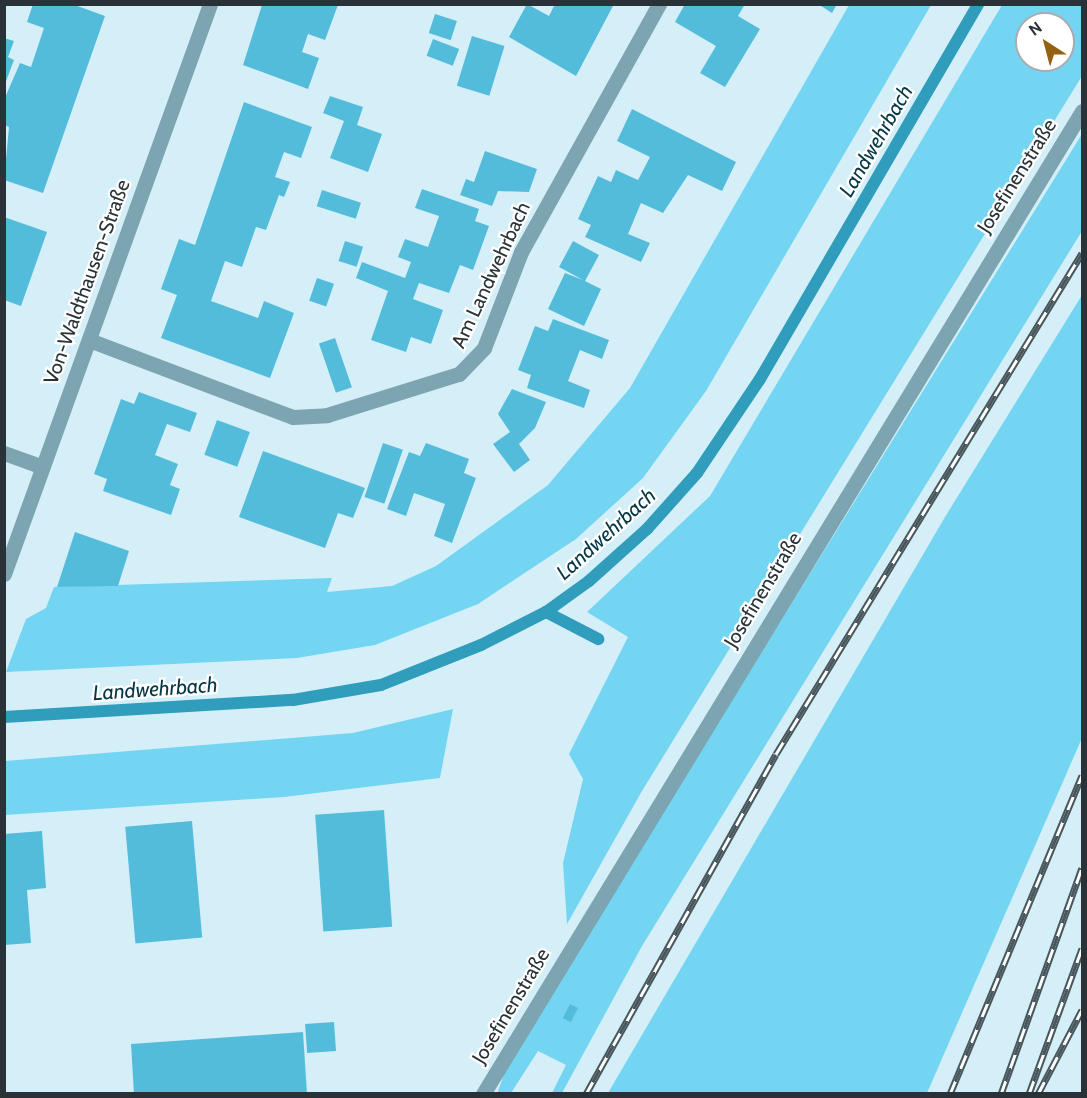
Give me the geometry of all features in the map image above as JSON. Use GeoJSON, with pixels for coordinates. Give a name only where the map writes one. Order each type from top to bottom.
{"type":"FeatureCollection","features":[{"type":"Feature","properties":{"kind":"street","name":"Von-Waldthausen-Straße"},"geometry":{"type":"LineString","coordinates":[[4,574],[210,4]]}},
{"type":"Feature","properties":{"kind":"street","name":"Am Landwehrbach"},"geometry":{"type":"LineString","coordinates":[[89,340],[293,417],[327,415],[459,374],[484,348],[521,252],[659,4]]}},
{"type":"Feature","properties":{"kind":"street","name":"Josefinenstraße"},"geometry":{"type":"LineString","coordinates":[[483,1094],[1083,111]]}},
{"type":"Feature","properties":{"kind":"street"},"geometry":{"type":"LineString","coordinates":[[4,453],[43,467]]}},
{"type":"Feature","properties":{"kind":"shaded area"},"geometry":{"type":"Polygon","coordinates":[[[849,5],[931,5],[706,391],[643,478],[576,539],[478,604],[375,645],[297,658],[6,672],[26,619],[46,608],[54,587],[332,578],[327,592],[392,586],[436,566],[548,485],[630,388],[849,5]]]}},
{"type":"Feature","properties":{"kind":"shaded area"},"geometry":{"type":"Polygon","coordinates":[[[1002,5],[1082,5],[1082,76],[642,791],[567,924],[563,863],[583,779],[569,754],[628,637],[587,612],[710,496],[1002,5]]]}},
{"type":"Feature","properties":{"kind":"shaded area"},"geometry":{"type":"Polygon","coordinates":[[[1082,134],[1082,231],[642,946],[562,1093],[552,1093],[566,1065],[538,1051],[511,1093],[497,1094],[509,1060],[1082,134]]]}},
{"type":"Feature","properties":{"kind":"shaded area"},"geometry":{"type":"Polygon","coordinates":[[[1082,295],[1082,738],[927,1093],[608,1093],[945,517],[1082,295]]]}},
{"type":"Feature","properties":{"kind":"shaded area"},"geometry":{"type":"Polygon","coordinates":[[[453,709],[440,778],[284,797],[5,815],[5,761],[353,733],[453,709]]]}},
{"type":"Feature","properties":{"kind":"building"},"geometry":{"type":"Polygon","coordinates":[[[33,4],[72,4],[105,16],[43,193],[4,180],[9,127],[4,125],[4,100],[20,63],[31,67],[44,28],[27,22],[33,4]]]}},
{"type":"Feature","properties":{"kind":"building"},"geometry":{"type":"Polygon","coordinates":[[[527,4],[549,16],[555,4],[614,4],[576,76],[509,37],[527,4]]]}},
{"type":"Feature","properties":{"kind":"building"},"geometry":{"type":"Polygon","coordinates":[[[685,4],[745,4],[738,16],[760,29],[725,87],[700,73],[716,46],[675,22],[685,4]]]}},
{"type":"Feature","properties":{"kind":"building"},"geometry":{"type":"Polygon","coordinates":[[[818,4],[837,4],[832,13],[818,4]]]}},
{"type":"Feature","properties":{"kind":"building"},"geometry":{"type":"Polygon","coordinates":[[[262,5],[338,5],[325,40],[308,34],[302,52],[319,58],[308,89],[243,65],[262,5]]]}},
{"type":"Feature","properties":{"kind":"building"},"geometry":{"type":"Polygon","coordinates":[[[435,14],[457,21],[451,40],[429,33],[435,14]]]}},
{"type":"Feature","properties":{"kind":"building"},"geometry":{"type":"Polygon","coordinates":[[[472,36],[505,46],[489,96],[457,86],[472,36]]]}},
{"type":"Feature","properties":{"kind":"building"},"geometry":{"type":"Polygon","coordinates":[[[4,38],[14,41],[8,57],[14,60],[5,84],[4,38]]]}},
{"type":"Feature","properties":{"kind":"building"},"geometry":{"type":"Polygon","coordinates":[[[433,39],[459,49],[453,66],[427,56],[433,39]]]}},
{"type":"Feature","properties":{"kind":"building"},"geometry":{"type":"Polygon","coordinates":[[[330,96],[363,107],[357,125],[382,134],[368,172],[330,158],[344,121],[323,113],[330,96]]]}},
{"type":"Feature","properties":{"kind":"building"},"geometry":{"type":"Polygon","coordinates":[[[244,102],[312,127],[301,158],[284,152],[275,177],[290,182],[284,197],[279,195],[266,230],[256,227],[242,267],[225,261],[211,301],[258,318],[264,301],[294,313],[270,378],[161,338],[177,295],[161,289],[179,239],[195,245],[244,102]]]}},
{"type":"Feature","properties":{"kind":"building"},"geometry":{"type":"Polygon","coordinates":[[[632,109],[736,162],[722,191],[688,175],[663,213],[641,203],[628,234],[650,243],[641,262],[585,237],[591,225],[578,219],[598,176],[611,182],[616,170],[638,180],[650,157],[617,141],[632,109]]]}},
{"type":"Feature","properties":{"kind":"building"},"geometry":{"type":"Polygon","coordinates":[[[485,151],[537,169],[529,192],[498,191],[492,206],[460,195],[466,179],[474,182],[485,151]]]}},
{"type":"Feature","properties":{"kind":"building"},"geometry":{"type":"Polygon","coordinates":[[[422,189],[479,209],[475,221],[489,226],[473,270],[460,265],[449,293],[419,283],[413,299],[443,310],[431,344],[411,337],[406,352],[371,340],[388,291],[356,278],[362,262],[405,278],[411,262],[398,257],[405,239],[428,247],[439,216],[415,208],[422,189]]]}},
{"type":"Feature","properties":{"kind":"building"},"geometry":{"type":"Polygon","coordinates":[[[322,190],[361,203],[356,219],[317,206],[322,190]]]}},
{"type":"Feature","properties":{"kind":"building"},"geometry":{"type":"Polygon","coordinates":[[[4,217],[47,232],[21,306],[4,300],[4,217]]]}},
{"type":"Feature","properties":{"kind":"building"},"geometry":{"type":"Polygon","coordinates":[[[345,241],[363,247],[357,267],[339,261],[345,241]]]}},
{"type":"Feature","properties":{"kind":"building"},"geometry":{"type":"Polygon","coordinates":[[[573,241],[599,255],[585,281],[601,289],[584,326],[548,309],[565,273],[583,280],[559,267],[573,241]]]}},
{"type":"Feature","properties":{"kind":"building"},"geometry":{"type":"Polygon","coordinates":[[[317,278],[334,284],[326,307],[309,301],[317,278]]]}},
{"type":"Feature","properties":{"kind":"building"},"geometry":{"type":"Polygon","coordinates":[[[553,319],[609,340],[602,359],[580,350],[568,381],[590,390],[584,408],[527,388],[531,375],[518,370],[535,326],[548,331],[553,319]]]}},
{"type":"Feature","properties":{"kind":"building"},"geometry":{"type":"Polygon","coordinates":[[[335,338],[352,387],[336,393],[319,344],[335,338]]]}},
{"type":"Feature","properties":{"kind":"building"},"geometry":{"type":"Polygon","coordinates":[[[512,389],[546,402],[535,428],[519,444],[530,460],[514,472],[493,444],[510,432],[498,414],[512,389]]]}},
{"type":"Feature","properties":{"kind":"building"},"geometry":{"type":"Polygon","coordinates":[[[139,392],[197,413],[190,432],[167,424],[155,455],[178,464],[170,485],[180,489],[171,515],[103,491],[107,479],[94,474],[121,399],[134,404],[139,392]]]}},
{"type":"Feature","properties":{"kind":"building"},"geometry":{"type":"Polygon","coordinates":[[[217,420],[250,432],[237,467],[204,455],[217,420]]]}},
{"type":"Feature","properties":{"kind":"building"},"geometry":{"type":"Polygon","coordinates":[[[383,443],[403,450],[384,504],[364,497],[383,443]]]}},
{"type":"Feature","properties":{"kind":"building"},"geometry":{"type":"Polygon","coordinates":[[[426,443],[469,459],[464,473],[476,478],[452,543],[434,536],[445,504],[414,493],[406,516],[387,509],[409,452],[420,456],[426,443]]]}},
{"type":"Feature","properties":{"kind":"building"},"geometry":{"type":"Polygon","coordinates":[[[263,451],[365,488],[353,518],[338,513],[325,548],[239,517],[263,451]]]}},
{"type":"Feature","properties":{"kind":"building"},"geometry":{"type":"Polygon","coordinates":[[[75,532],[129,551],[118,586],[57,587],[75,532]]]}},
{"type":"Feature","properties":{"kind":"building"},"geometry":{"type":"Polygon","coordinates":[[[384,810],[392,927],[323,932],[315,815],[384,810]]]}},
{"type":"Feature","properties":{"kind":"building"},"geometry":{"type":"Polygon","coordinates":[[[192,821],[202,938],[135,943],[125,827],[192,821]]]}},
{"type":"Feature","properties":{"kind":"building"},"geometry":{"type":"Polygon","coordinates":[[[42,831],[46,888],[27,890],[31,943],[4,945],[4,834],[42,831]]]}},
{"type":"Feature","properties":{"kind":"building"},"geometry":{"type":"Polygon","coordinates":[[[570,1004],[578,1008],[571,1022],[563,1018],[570,1004]]]}},
{"type":"Feature","properties":{"kind":"building"},"geometry":{"type":"Polygon","coordinates":[[[334,1022],[336,1051],[307,1053],[305,1024],[334,1022]]]}},
{"type":"Feature","properties":{"kind":"building"},"geometry":{"type":"Polygon","coordinates":[[[303,1032],[307,1094],[134,1094],[131,1044],[303,1032]]]}},
{"type":"Feature","properties":{"kind":"waterway","name":"Landwehrbach"},"geometry":{"type":"LineString","coordinates":[[4,717],[293,700],[381,685],[481,645],[546,612],[589,581],[647,529],[697,473],[760,379],[978,4]]}},
{"type":"Feature","properties":{"kind":"waterway"},"geometry":{"type":"LineString","coordinates":[[546,612],[598,639]]}},
{"type":"Feature","properties":{"kind":"railway"},"geometry":{"type":"LineString","coordinates":[[586,1094],[776,754],[1082,253]]}},
{"type":"Feature","properties":{"kind":"railway"},"geometry":{"type":"LineString","coordinates":[[950,1094],[1082,775]]}},
{"type":"Feature","properties":{"kind":"railway"},"geometry":{"type":"LineString","coordinates":[[1001,1094],[1082,868]]}},
{"type":"Feature","properties":{"kind":"railway"},"geometry":{"type":"LineString","coordinates":[[1029,1094],[1082,948]]}},
{"type":"Feature","properties":{"kind":"railway"},"geometry":{"type":"LineString","coordinates":[[1038,1094],[1082,1010]]}}]}
